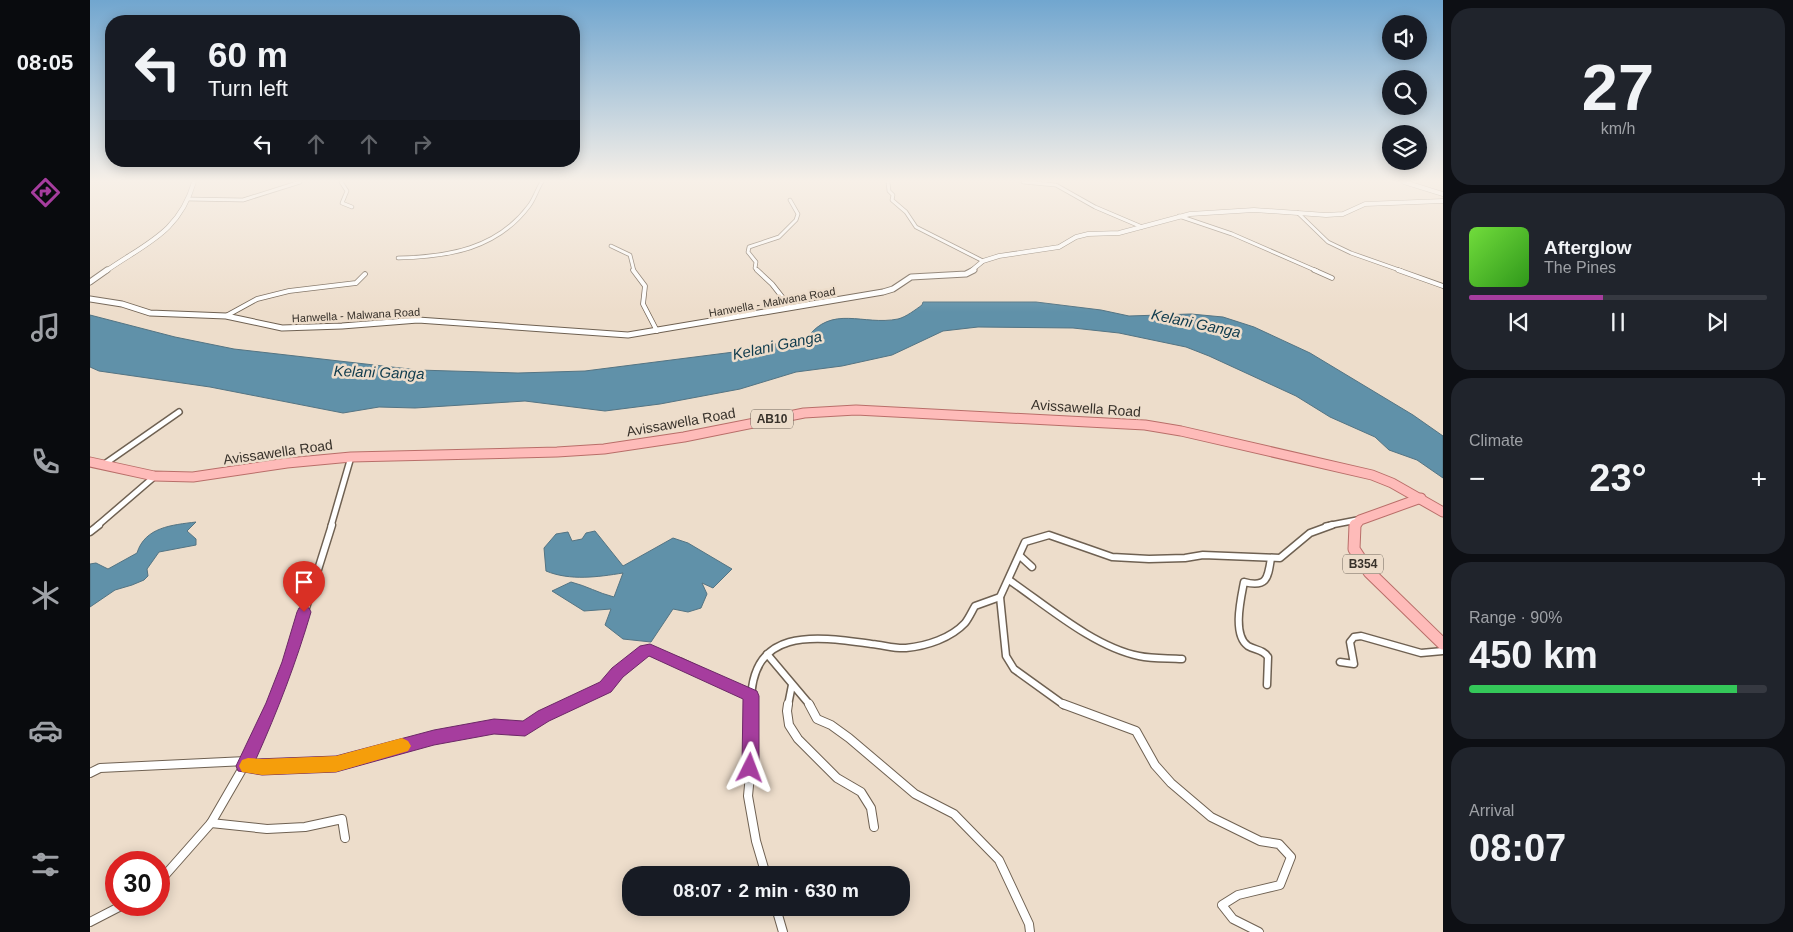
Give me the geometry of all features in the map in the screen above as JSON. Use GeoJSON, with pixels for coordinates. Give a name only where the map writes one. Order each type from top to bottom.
{"type":"FeatureCollection","features":[{"type":"Feature","properties":{"kind":"main road","name":"Avissawella Road"},"geometry":{"type":"LineString","coordinates":[[90,462],[154,476],[193,477],[287,463],[351,457],[557,452],[604,449],[684,437],[804,413],[856,410],[1060,420],[1145,426],[1181,431],[1372,475],[1421,498],[1443,512]]}},
{"type":"Feature","properties":{"kind":"main road"},"geometry":{"type":"LineString","coordinates":[[1360,520],[1421,498]]}},
{"type":"Feature","properties":{"kind":"main road","name":"B354"},"geometry":{"type":"LineString","coordinates":[[1360,520],[1355,525],[1353,538],[1354,549],[1359,558],[1369,572],[1443,644]]}},
{"type":"Feature","properties":{"kind":"street"},"geometry":{"type":"LineString","coordinates":[[90,282],[161,236],[172,225]]}},
{"type":"Feature","properties":{"kind":"street"},"geometry":{"type":"LineString","coordinates":[[398,258],[432,258],[468,250],[490,241],[509,225]]}},
{"type":"Feature","properties":{"kind":"street"},"geometry":{"type":"LineString","coordinates":[[790,307],[772,284],[755,268],[756,262],[748,252],[749,247],[777,238],[792,225]]}},
{"type":"Feature","properties":{"kind":"street"},"geometry":{"type":"LineString","coordinates":[[915,225],[983,261]]}},
{"type":"Feature","properties":{"kind":"street"},"geometry":{"type":"LineString","coordinates":[[1138,225],[1142,227]]}},
{"type":"Feature","properties":{"kind":"street","name":"Hanwella - Malwana Road"},"geometry":{"type":"LineString","coordinates":[[90,299],[122,304],[150,314],[226,316],[282,328],[342,326],[418,320],[628,335],[883,292],[893,289],[905,280],[916,276],[966,274],[976,269],[983,261],[1013,253],[1059,247],[1082,236],[1119,234],[1147,225]]}},
{"type":"Feature","properties":{"kind":"street"},"geometry":{"type":"LineString","coordinates":[[1207,225],[1232,234],[1332,278]]}},
{"type":"Feature","properties":{"kind":"street"},"geometry":{"type":"LineString","coordinates":[[1311,225],[1328,242],[1351,253],[1443,286]]}},
{"type":"Feature","properties":{"kind":"street"},"geometry":{"type":"LineString","coordinates":[[611,246],[630,255],[632,268],[644,286],[643,304],[657,331]]}},
{"type":"Feature","properties":{"kind":"street"},"geometry":{"type":"LineString","coordinates":[[226,316],[241,304],[254,298],[292,290],[356,283],[365,274]]}},
{"type":"Feature","properties":{"kind":"street"},"geometry":{"type":"LineString","coordinates":[[102,465],[179,412]]}},
{"type":"Feature","properties":{"kind":"street"},"geometry":{"type":"LineString","coordinates":[[170,870],[211,823],[245,763],[273,704],[289,662],[351,457]]}},
{"type":"Feature","properties":{"kind":"street"},"geometry":{"type":"LineString","coordinates":[[90,532],[154,476]]}},
{"type":"Feature","properties":{"kind":"street"},"geometry":{"type":"LineString","coordinates":[[1259,932],[1233,919],[1222,905],[1238,895],[1280,885],[1291,857],[1279,844],[1260,841],[1211,817],[1171,784],[1155,765],[1136,731],[1065,706],[1014,670],[1006,656],[1000,597],[1025,542],[1049,535],[1112,556],[1149,559],[1185,558],[1204,554],[1271,558],[1285,556],[1305,536],[1322,527],[1360,520]]}},
{"type":"Feature","properties":{"kind":"street"},"geometry":{"type":"LineString","coordinates":[[1020,556],[1032,567]]}},
{"type":"Feature","properties":{"kind":"street"},"geometry":{"type":"LineString","coordinates":[[1267,686],[1268,657],[1266,653],[1246,644],[1241,639],[1240,610],[1244,582],[1256,585],[1263,582],[1268,572],[1271,558]]}},
{"type":"Feature","properties":{"kind":"street"},"geometry":{"type":"LineString","coordinates":[[1009,580],[1098,638],[1119,649],[1139,656],[1182,659]]}},
{"type":"Feature","properties":{"kind":"street"},"geometry":{"type":"LineString","coordinates":[[763,866],[756,841],[748,796],[752,754],[751,687],[760,662],[775,647],[797,640],[827,638],[904,648],[932,643],[954,632],[966,622],[974,606],[1000,597]]}},
{"type":"Feature","properties":{"kind":"street"},"geometry":{"type":"LineString","coordinates":[[1340,662],[1354,664],[1350,642],[1354,637],[1360,636],[1421,654],[1443,652]]}},
{"type":"Feature","properties":{"kind":"street"},"geometry":{"type":"LineString","coordinates":[[90,774],[100,768],[245,763],[262,767],[336,764],[442,736],[494,726],[525,729],[544,716],[605,687],[618,672],[645,650],[650,650],[670,658],[751,696]]}},
{"type":"Feature","properties":{"kind":"street"},"geometry":{"type":"LineString","coordinates":[[768,654],[813,709],[817,719],[831,725],[849,738],[915,794],[954,814],[999,860],[1029,924],[1030,932]]}},
{"type":"Feature","properties":{"kind":"street"},"geometry":{"type":"LineString","coordinates":[[792,685],[787,711],[789,725],[798,739],[837,778],[861,792],[871,808],[874,827]]}},
{"type":"Feature","properties":{"kind":"street"},"geometry":{"type":"LineString","coordinates":[[211,823],[267,830],[305,827],[342,819],[346,838]]}},
{"type":"Feature","properties":{"kind":"street"},"geometry":{"type":"LineString","coordinates":[[90,922],[105,914]]}},
{"type":"Feature","properties":{"kind":"street"},"geometry":{"type":"LineString","coordinates":[[778,916],[783,932]]}},
{"type":"Feature","properties":{"kind":"water","name":"Kelani Ganga"},"geometry":{"type":"Polygon","coordinates":[[[923,302],[1036,302],[1101,310],[1129,316],[1191,314],[1223,317],[1254,327],[1310,353],[1413,415],[1443,436],[1443,478],[1417,460],[1389,450],[1375,437],[1330,417],[1296,396],[1209,356],[1186,347],[1119,333],[1073,328],[978,327],[943,331],[892,355],[842,366],[796,372],[740,389],[660,404],[605,411],[525,401],[415,408],[379,407],[343,413],[210,387],[99,371],[90,367],[90,315],[175,337],[234,349],[418,370],[518,373],[585,371],[734,352],[807,338],[817,328],[827,322],[838,319],[898,319],[922,305],[923,302]]]}},
{"type":"Feature","properties":{"kind":"water"},"geometry":{"type":"Polygon","coordinates":[[[196,522],[187,531],[196,539],[196,545],[159,552],[147,569],[148,576],[144,580],[115,590],[90,607],[90,564],[96,563],[108,569],[137,553],[146,538],[160,529],[196,522]]]}},
{"type":"Feature","properties":{"kind":"water"},"geometry":{"type":"Polygon","coordinates":[[[595,531],[623,566],[673,538],[688,543],[732,569],[713,588],[702,583],[707,594],[701,608],[688,612],[673,609],[651,642],[623,639],[605,625],[611,609],[584,611],[552,591],[571,582],[614,597],[623,573],[594,577],[574,577],[546,571],[544,548],[556,534],[568,532],[572,541],[582,539],[586,533],[595,531]]]}},
{"type":"Feature","properties":{"kind":"slow traffic"},"geometry":{"type":"LineString","coordinates":[[248,766],[336,764],[402,746]]}},
{"type":"Feature","properties":{"kind":"route"},"geometry":{"type":"LineString","coordinates":[[304,612],[289,662],[273,704],[244,766],[336,764],[434,738],[494,726],[525,729],[544,716],[605,687],[618,672],[645,650],[650,650],[751,696],[752,754],[750,768]]}}]}
